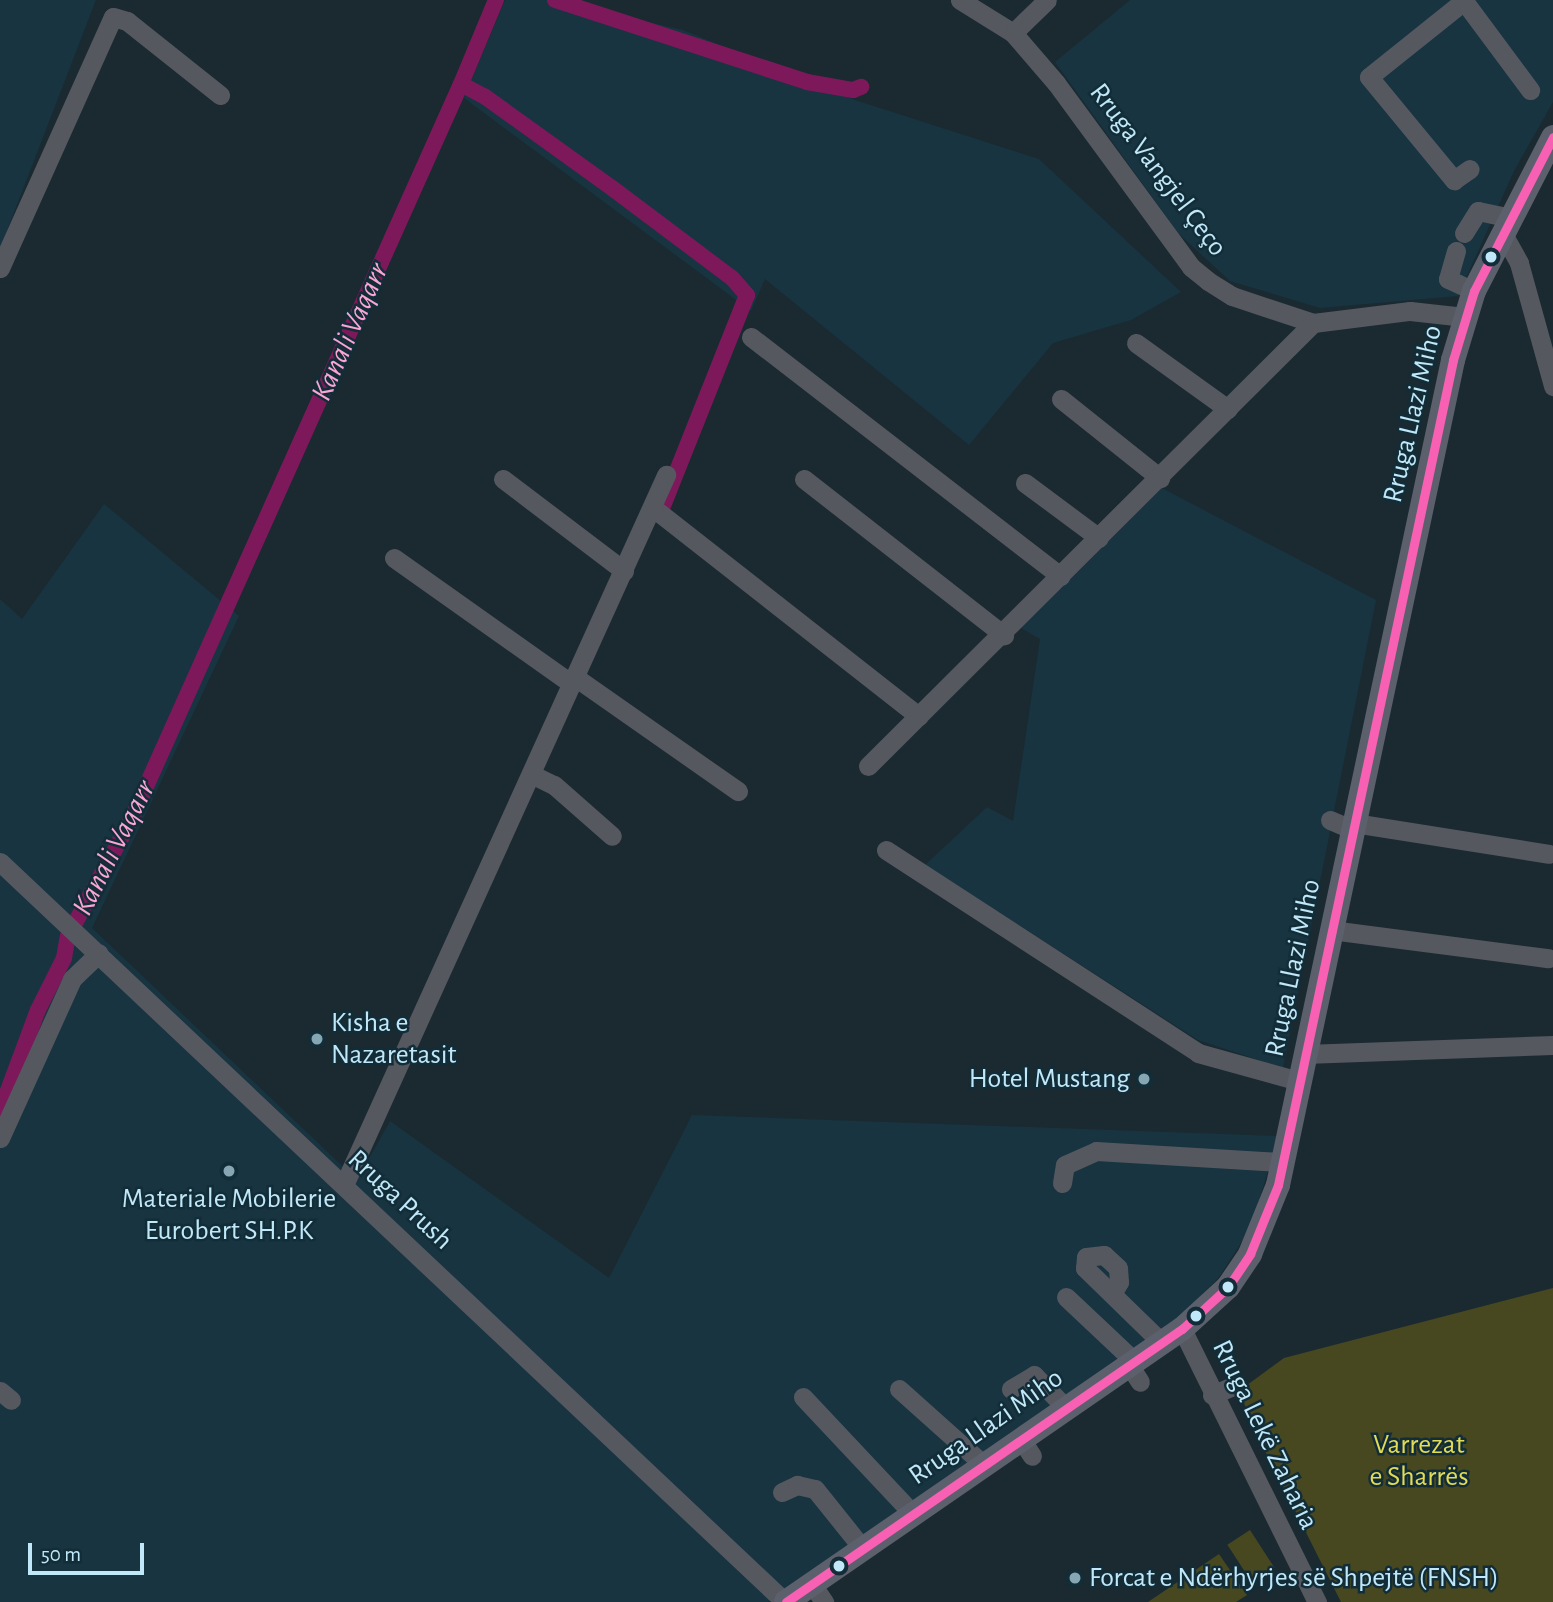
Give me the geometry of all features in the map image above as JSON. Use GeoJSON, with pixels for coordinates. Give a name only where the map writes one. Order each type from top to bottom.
{"type":"FeatureCollection","features":[{"type":"Feature","properties":{"kind":"main road","name":"Rruga Llazi Miho"},"geometry":{"type":"LineString","coordinates":[[785,1602],[818,1593],[863,1549],[913,1514],[984,1465],[1027,1448],[1066,1408],[1134,1369],[1240,1271],[1267,1219],[1283,1162],[1331,930],[1346,824],[1465,317],[1474,291],[1506,225],[1553,137]]}},
{"type":"Feature","properties":{"kind":"street","name":"Rruga Vangjel Çeço"},"geometry":{"type":"LineString","coordinates":[[960,0],[1013,33],[1056,83],[1191,267],[1232,296],[1313,323],[1410,311],[1465,317]]}},
{"type":"Feature","properties":{"kind":"street"},"geometry":{"type":"LineString","coordinates":[[1013,33],[1047,0]]}},
{"type":"Feature","properties":{"kind":"street"},"geometry":{"type":"LineString","coordinates":[[1470,169],[1454,180],[1369,76],[1465,1],[1530,90]]}},
{"type":"Feature","properties":{"kind":"street"},"geometry":{"type":"LineString","coordinates":[[0,268],[107,23],[119,16],[220,95]]}},
{"type":"Feature","properties":{"kind":"street"},"geometry":{"type":"LineString","coordinates":[[1474,291],[1448,279],[1460,242],[1478,211],[1506,225],[1553,386]]}},
{"type":"Feature","properties":{"kind":"street"},"geometry":{"type":"LineString","coordinates":[[868,766],[1004,635],[1313,323]]}},
{"type":"Feature","properties":{"kind":"street"},"geometry":{"type":"LineString","coordinates":[[751,337],[1060,576]]}},
{"type":"Feature","properties":{"kind":"street"},"geometry":{"type":"LineString","coordinates":[[1136,342],[1228,410]]}},
{"type":"Feature","properties":{"kind":"street"},"geometry":{"type":"LineString","coordinates":[[1061,399],[1160,478]]}},
{"type":"Feature","properties":{"kind":"street"},"geometry":{"type":"LineString","coordinates":[[344,1185],[666,475]]}},
{"type":"Feature","properties":{"kind":"street"},"geometry":{"type":"LineString","coordinates":[[503,479],[624,570]]}},
{"type":"Feature","properties":{"kind":"street"},"geometry":{"type":"LineString","coordinates":[[804,480],[1004,635]]}},
{"type":"Feature","properties":{"kind":"street"},"geometry":{"type":"LineString","coordinates":[[1024,483],[1100,538]]}},
{"type":"Feature","properties":{"kind":"street"},"geometry":{"type":"LineString","coordinates":[[652,507],[919,716]]}},
{"type":"Feature","properties":{"kind":"street"},"geometry":{"type":"LineString","coordinates":[[394,558],[738,791]]}},
{"type":"Feature","properties":{"kind":"street"},"geometry":{"type":"LineString","coordinates":[[531,774],[554,785],[612,836]]}},
{"type":"Feature","properties":{"kind":"street"},"geometry":{"type":"LineString","coordinates":[[1346,824],[1549,854]]}},
{"type":"Feature","properties":{"kind":"street"},"geometry":{"type":"LineString","coordinates":[[886,850],[1198,1053],[1299,1081]]}},
{"type":"Feature","properties":{"kind":"street","name":"Rruga Prush"},"geometry":{"type":"LineString","coordinates":[[0,862],[785,1602]]}},
{"type":"Feature","properties":{"kind":"street"},"geometry":{"type":"LineString","coordinates":[[1331,930],[1548,958]]}},
{"type":"Feature","properties":{"kind":"street"},"geometry":{"type":"LineString","coordinates":[[0,1138],[72,979],[99,954]]}},
{"type":"Feature","properties":{"kind":"street"},"geometry":{"type":"LineString","coordinates":[[1305,1054],[1553,1045]]}},
{"type":"Feature","properties":{"kind":"street"},"geometry":{"type":"LineString","coordinates":[[1062,1183],[1065,1165],[1096,1151],[1283,1162]]}},
{"type":"Feature","properties":{"kind":"street"},"geometry":{"type":"LineString","coordinates":[[1112,1294],[1172,1336]]}},
{"type":"Feature","properties":{"kind":"street"},"geometry":{"type":"LineString","coordinates":[[1066,1297],[1134,1369]]}},
{"type":"Feature","properties":{"kind":"street","name":"Rruga Lekë Zaharia"},"geometry":{"type":"LineString","coordinates":[[1172,1336],[1212,1395],[1295,1578],[1317,1602]]}},
{"type":"Feature","properties":{"kind":"street"},"geometry":{"type":"LineString","coordinates":[[1011,1389],[1034,1375],[1066,1408]]}},
{"type":"Feature","properties":{"kind":"street"},"geometry":{"type":"LineString","coordinates":[[1212,1395],[1236,1385]]}},
{"type":"Feature","properties":{"kind":"street"},"geometry":{"type":"LineString","coordinates":[[899,1389],[984,1465]]}},
{"type":"Feature","properties":{"kind":"street"},"geometry":{"type":"LineString","coordinates":[[803,1397],[913,1514]]}},
{"type":"Feature","properties":{"kind":"street"},"geometry":{"type":"LineString","coordinates":[[782,1492],[797,1485],[815,1489],[863,1549]]}},
{"type":"Feature","properties":{"kind":"shaded area"},"geometry":{"type":"Polygon","coordinates":[[[0,0],[96,0],[0,249],[0,0]]]}},
{"type":"Feature","properties":{"kind":"shaded area"},"geometry":{"type":"Polygon","coordinates":[[[505,0],[549,0],[683,30],[855,100],[1039,159],[1181,292],[1131,320],[1053,343],[969,445],[765,279],[751,311],[464,98],[505,0]]]}},
{"type":"Feature","properties":{"kind":"shaded area"},"geometry":{"type":"Polygon","coordinates":[[[1130,0],[1553,0],[1553,102],[1514,171],[1458,296],[1320,308],[1230,281],[1178,233],[1055,62],[1130,0]]]}},
{"type":"Feature","properties":{"kind":"shaded area"},"geometry":{"type":"Polygon","coordinates":[[[1154,484],[1376,600],[1283,1068],[1198,1040],[925,865],[987,807],[1013,821],[1040,639],[1014,624],[1154,484]]]}},
{"type":"Feature","properties":{"kind":"shaded area"},"geometry":{"type":"Polygon","coordinates":[[[104,504],[239,616],[92,928],[357,1180],[390,1121],[609,1278],[692,1115],[1279,1136],[1250,1229],[1219,1277],[1181,1316],[768,1602],[0,1602],[0,599],[22,619],[104,504]]]}},
{"type":"Feature","properties":{"kind":"green space","name":"Varrezat e Sharrës"},"geometry":{"type":"Polygon","coordinates":[[[1553,1288],[1553,1602],[1341,1602],[1257,1435],[1239,1391],[1284,1358],[1553,1288]]]}},
{"type":"Feature","properties":{"kind":"green space"},"geometry":{"type":"Polygon","coordinates":[[[1250,1530],[1275,1568],[1252,1582],[1227,1545],[1250,1530]]]}},
{"type":"Feature","properties":{"kind":"green space"},"geometry":{"type":"Polygon","coordinates":[[[1219,1554],[1247,1595],[1236,1602],[1148,1602],[1219,1554]]]}},
{"type":"Feature","properties":{"kind":"waterway"},"geometry":{"type":"LineString","coordinates":[[461,84],[496,0]]}},
{"type":"Feature","properties":{"kind":"waterway"},"geometry":{"type":"LineString","coordinates":[[555,0],[807,82],[853,90],[861,87]]}},
{"type":"Feature","properties":{"kind":"waterway","name":"Kanali Vaqarr"},"geometry":{"type":"LineString","coordinates":[[0,1112],[38,1010],[64,958],[68,936],[132,818],[461,84],[484,96],[612,188],[732,278],[747,295],[663,506]]}},
{"type":"Feature","properties":{"kind":"transit line"},"geometry":{"type":"LineString","coordinates":[[786,1602],[1182,1329],[1228,1287],[1250,1254],[1278,1185],[1453,360],[1474,291],[1553,137]]}},
{"type":"Feature","properties":{"kind":"place","name":"Kisha e Nazaretasit"},"geometry":{"type":"Point","coordinates":[317,1039]}},
{"type":"Feature","properties":{"kind":"place","name":"Hotel Mustang"},"geometry":{"type":"Point","coordinates":[1144,1079]}},
{"type":"Feature","properties":{"kind":"place","name":"Materiale Mobilerie Eurobert SH.P.K"},"geometry":{"type":"Point","coordinates":[229,1171]}},
{"type":"Feature","properties":{"kind":"place","name":"Forcat e Ndërhyrjes së Shpejtë (FNSH)"},"geometry":{"type":"Point","coordinates":[1075,1578]}}]}
